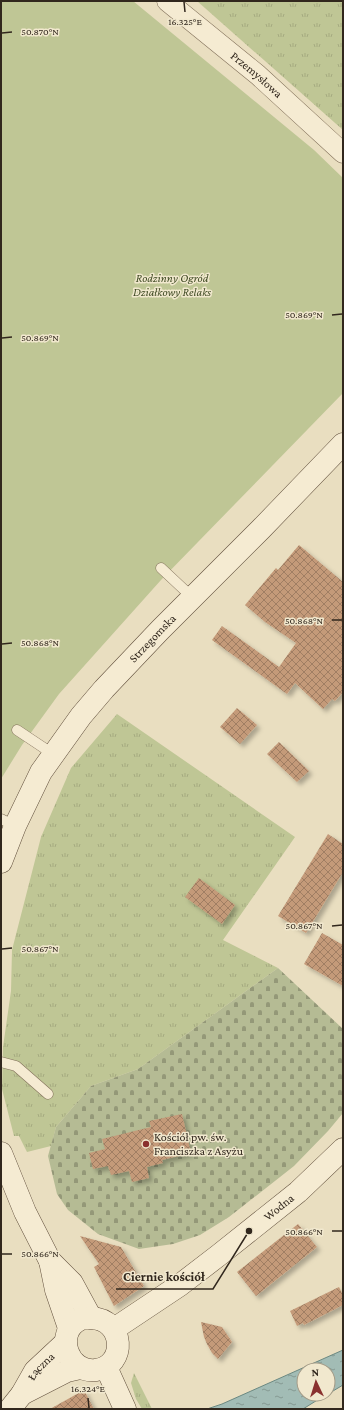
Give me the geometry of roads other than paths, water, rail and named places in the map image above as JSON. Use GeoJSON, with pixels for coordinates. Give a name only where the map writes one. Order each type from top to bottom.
{"type":"FeatureCollection","features":[{"type":"Feature","properties":{"kind":"main road","name":"Strzegomska"},"geometry":{"type":"LineString","coordinates":[[1,862],[8,823],[53,754],[81,716],[104,689],[261,530],[343,444]]}},
{"type":"Feature","properties":{"kind":"main road","name":"Wodna"},"geometry":{"type":"LineString","coordinates":[[114,1329],[180,1284],[219,1255],[298,1192],[342,1150]]}},
{"type":"Feature","properties":{"kind":"main road"},"geometry":{"type":"LineString","coordinates":[[1,1153],[25,1212],[50,1261],[67,1336],[67,1354],[74,1364],[80,1368],[96,1370],[106,1367],[114,1359],[118,1349],[118,1339],[114,1329],[100,1318],[79,1320],[67,1336]]}},
{"type":"Feature","properties":{"kind":"main road"},"geometry":{"type":"LineString","coordinates":[[50,1261],[72,1283],[91,1318]]}},
{"type":"Feature","properties":{"kind":"main road","name":"Łączna"},"geometry":{"type":"LineString","coordinates":[[16,1402],[35,1371],[67,1336]]}},
{"type":"Feature","properties":{"kind":"main road"},"geometry":{"type":"LineString","coordinates":[[106,1367],[125,1409]]}},
{"type":"Feature","properties":{"kind":"main road","name":"Łączna"},"geometry":{"type":"LineString","coordinates":[[16,1402],[67,1371],[80,1368]]}},
{"type":"Feature","properties":{"kind":"street","name":"Przemysłowa"},"geometry":{"type":"LineString","coordinates":[[167,1],[258,75],[343,153]]}},
{"type":"Feature","properties":{"kind":"lane"},"geometry":{"type":"LineString","coordinates":[[160,568],[193,598]]}},
{"type":"Feature","properties":{"kind":"lane"},"geometry":{"type":"LineString","coordinates":[[17,730],[53,754]]}},
{"type":"Feature","properties":{"kind":"lane"},"geometry":{"type":"LineString","coordinates":[[1,1062],[16,1066],[48,1094]]}},
{"type":"Feature","properties":{"kind":"water"},"geometry":{"type":"Polygon","coordinates":[[[343,1350],[343,1385],[336,1389],[336,1362],[316,1362],[343,1350]]]}},
{"type":"Feature","properties":{"kind":"water"},"geometry":{"type":"Polygon","coordinates":[[[296,1371],[296,1402],[314,1402],[303,1409],[207,1409],[222,1404],[296,1371]]]}},
{"type":"Feature","properties":{"kind":"place","name":"Kościół pw. św. Franciszka z Asyżu"},"geometry":{"type":"Point","coordinates":[146,1144]}},
{"type":"Feature","properties":{"kind":"place","name":"Ciernie kościół"},"geometry":{"type":"Point","coordinates":[249,1231]}},
{"type":"Feature","properties":{"kind":"park label","name":"Rodzinny Ogród Działkowy Relaks"},"geometry":{"type":"Point","coordinates":[172,285]}}]}
